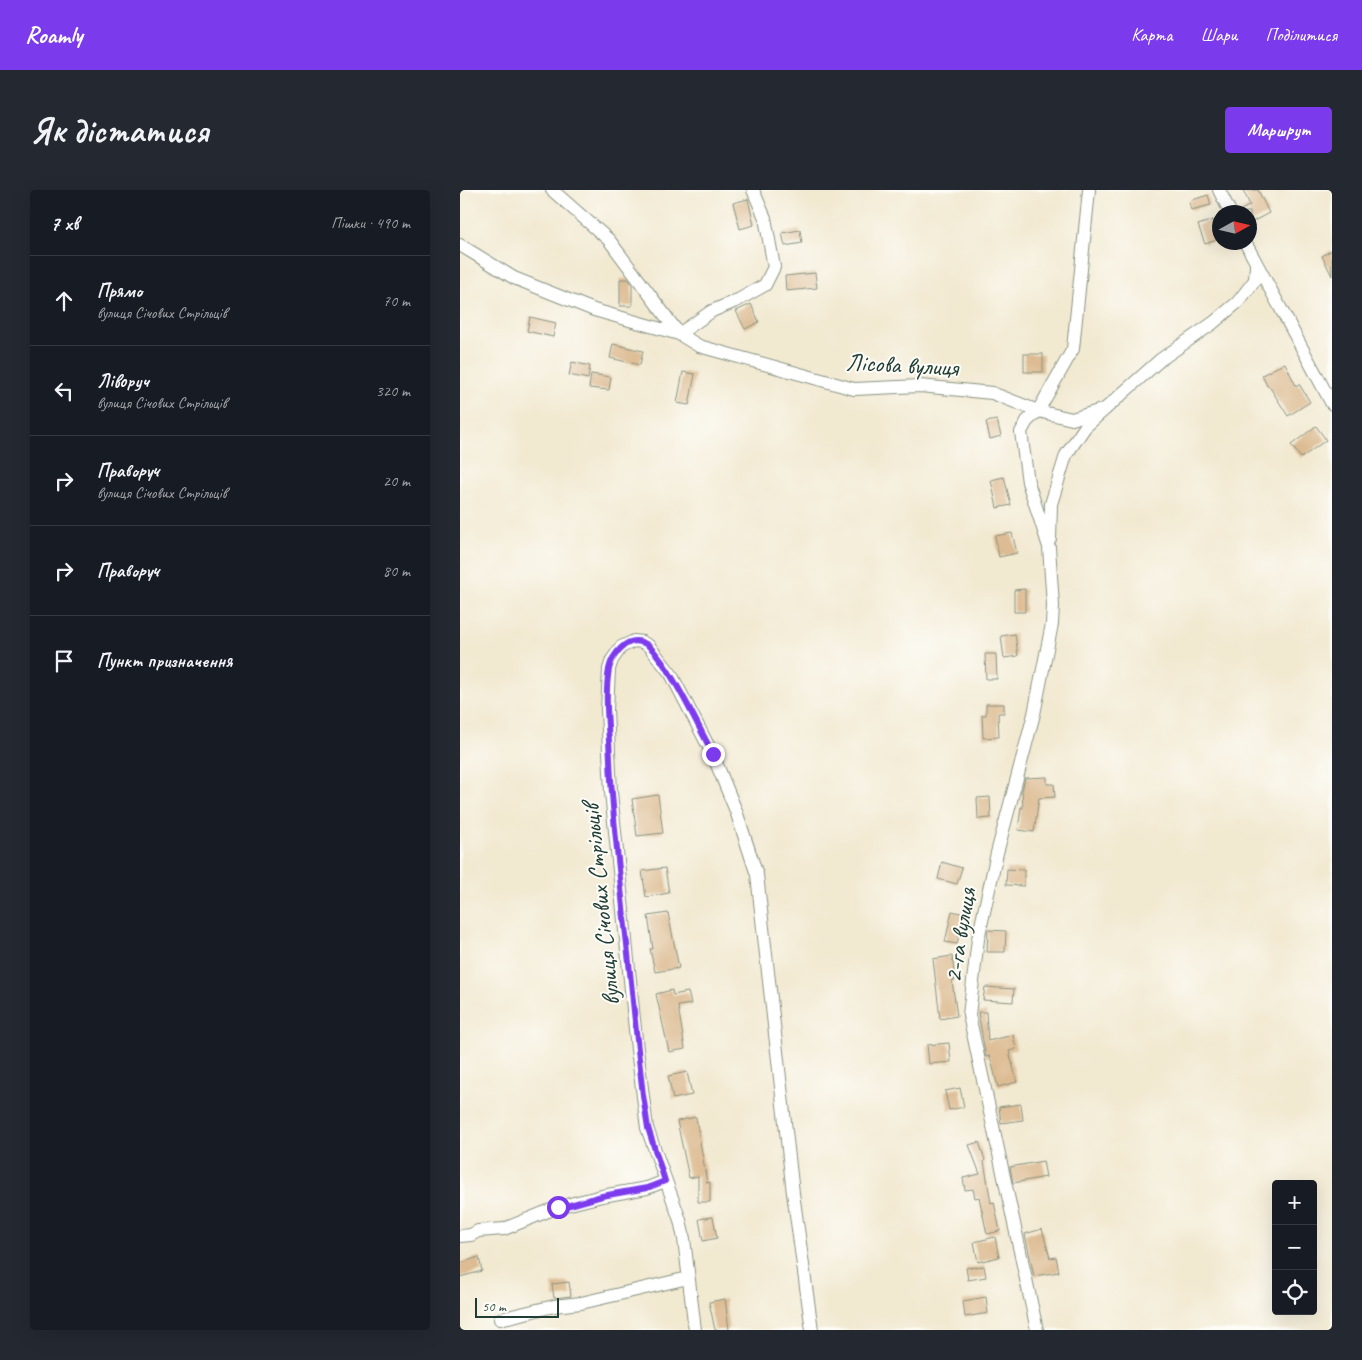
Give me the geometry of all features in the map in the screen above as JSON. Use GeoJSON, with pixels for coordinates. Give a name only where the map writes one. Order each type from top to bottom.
{"type":"FeatureCollection","features":[{"type":"Feature","properties":{"kind":"street","name":"Лісова вулиця"},"geometry":{"type":"LineString","coordinates":[[552,190],[609,240],[679,334]]}},
{"type":"Feature","properties":{"kind":"street"},"geometry":{"type":"LineString","coordinates":[[679,334],[712,311],[738,300],[765,285],[774,267],[764,218],[753,190]]}},
{"type":"Feature","properties":{"kind":"street"},"geometry":{"type":"LineString","coordinates":[[1038,411],[1073,349],[1089,190]]}},
{"type":"Feature","properties":{"kind":"street"},"geometry":{"type":"LineString","coordinates":[[1219,190],[1226,205]]}},
{"type":"Feature","properties":{"kind":"street","name":"Лісова вулиця"},"geometry":{"type":"LineString","coordinates":[[460,245],[514,278],[594,310],[679,334],[699,346],[854,389],[920,386],[992,393],[1038,411],[1072,419],[1105,409],[1160,360],[1238,302],[1255,280],[1256,266]]}},
{"type":"Feature","properties":{"kind":"street"},"geometry":{"type":"LineString","coordinates":[[1249,250],[1332,404]]}},
{"type":"Feature","properties":{"kind":"street","name":"2-га вулиця"},"geometry":{"type":"LineString","coordinates":[[1037,1330],[969,1015],[978,939],[997,853],[1034,714],[1052,624],[1053,605],[1049,547],[1051,504],[1066,455],[1085,427],[1105,409]]}},
{"type":"Feature","properties":{"kind":"street","name":"2-га вулиця"},"geometry":{"type":"LineString","coordinates":[[1038,411],[1027,421],[1021,432],[1028,482],[1049,547]]}},
{"type":"Feature","properties":{"kind":"street","name":"вулиця Січових Стрільців"},"geometry":{"type":"LineString","coordinates":[[695,1330],[680,1220],[648,1128],[637,1049],[611,792],[608,727],[609,669],[612,660],[622,647],[634,641],[642,642],[649,646],[671,674],[713,754],[736,811],[757,875],[793,1193],[812,1330]]}},
{"type":"Feature","properties":{"kind":"street"},"geometry":{"type":"LineString","coordinates":[[460,1236],[471,1235],[478,1231],[504,1229],[558,1207],[602,1196],[647,1188],[665,1181]]}},
{"type":"Feature","properties":{"kind":"street"},"geometry":{"type":"LineString","coordinates":[[500,1319],[688,1278]]}},
{"type":"Feature","properties":{"kind":"building"},"geometry":{"type":"Polygon","coordinates":[[[1243,190],[1258,190],[1269,213],[1257,219],[1257,205],[1250,205],[1243,190]]]}},
{"type":"Feature","properties":{"kind":"building"},"geometry":{"type":"Polygon","coordinates":[[[1208,195],[1211,205],[1191,210],[1189,201],[1208,195]]]}},
{"type":"Feature","properties":{"kind":"building"},"geometry":{"type":"Polygon","coordinates":[[[748,199],[754,225],[740,229],[733,203],[748,199]]]}},
{"type":"Feature","properties":{"kind":"building"},"geometry":{"type":"Polygon","coordinates":[[[1212,220],[1212,242],[1205,244],[1198,225],[1212,220]]]}},
{"type":"Feature","properties":{"kind":"building"},"geometry":{"type":"Polygon","coordinates":[[[800,230],[802,243],[785,246],[782,233],[800,230]]]}},
{"type":"Feature","properties":{"kind":"building"},"geometry":{"type":"Polygon","coordinates":[[[1332,250],[1332,276],[1322,256],[1332,250]]]}},
{"type":"Feature","properties":{"kind":"building"},"geometry":{"type":"Polygon","coordinates":[[[815,273],[817,288],[786,291],[785,276],[815,273]]]}},
{"type":"Feature","properties":{"kind":"building"},"geometry":{"type":"Polygon","coordinates":[[[620,279],[628,279],[632,284],[632,306],[620,306],[620,279]]]}},
{"type":"Feature","properties":{"kind":"building"},"geometry":{"type":"Polygon","coordinates":[[[751,304],[759,322],[745,329],[736,311],[751,304]]]}},
{"type":"Feature","properties":{"kind":"building"},"geometry":{"type":"Polygon","coordinates":[[[530,317],[556,323],[553,337],[527,331],[530,317]]]}},
{"type":"Feature","properties":{"kind":"building"},"geometry":{"type":"Polygon","coordinates":[[[613,344],[643,351],[640,365],[610,358],[613,344]]]}},
{"type":"Feature","properties":{"kind":"building"},"geometry":{"type":"Polygon","coordinates":[[[1024,354],[1043,354],[1043,372],[1024,372],[1024,354]]]}},
{"type":"Feature","properties":{"kind":"building"},"geometry":{"type":"Polygon","coordinates":[[[572,362],[590,366],[588,379],[569,375],[572,362]]]}},
{"type":"Feature","properties":{"kind":"building"},"geometry":{"type":"Polygon","coordinates":[[[1285,363],[1296,386],[1299,384],[1310,402],[1288,416],[1269,386],[1267,386],[1262,375],[1285,363]]]}},
{"type":"Feature","properties":{"kind":"building"},"geometry":{"type":"Polygon","coordinates":[[[683,372],[695,374],[689,405],[677,403],[683,372]]]}},
{"type":"Feature","properties":{"kind":"building"},"geometry":{"type":"Polygon","coordinates":[[[591,374],[611,377],[609,390],[589,388],[591,374]]]}},
{"type":"Feature","properties":{"kind":"building"},"geometry":{"type":"Polygon","coordinates":[[[997,420],[1001,436],[990,439],[986,422],[997,420]]]}},
{"type":"Feature","properties":{"kind":"building"},"geometry":{"type":"Polygon","coordinates":[[[1316,426],[1326,440],[1301,458],[1291,445],[1316,426]]]}},
{"type":"Feature","properties":{"kind":"building"},"geometry":{"type":"Polygon","coordinates":[[[1004,477],[1011,505],[997,508],[991,480],[1004,477]]]}},
{"type":"Feature","properties":{"kind":"building"},"geometry":{"type":"Polygon","coordinates":[[[1012,533],[1017,553],[999,557],[995,536],[1012,533]]]}},
{"type":"Feature","properties":{"kind":"building"},"geometry":{"type":"Polygon","coordinates":[[[1025,589],[1025,612],[1014,612],[1014,590],[1025,589]]]}},
{"type":"Feature","properties":{"kind":"building"},"geometry":{"type":"Polygon","coordinates":[[[1015,634],[1018,656],[1004,658],[1001,636],[1015,634]]]}},
{"type":"Feature","properties":{"kind":"building"},"geometry":{"type":"Polygon","coordinates":[[[985,654],[996,654],[997,679],[986,679],[985,654]]]}},
{"type":"Feature","properties":{"kind":"building"},"geometry":{"type":"Polygon","coordinates":[[[986,704],[1004,704],[1004,713],[998,713],[999,737],[983,738],[982,715],[986,715],[986,704]]]}},
{"type":"Feature","properties":{"kind":"building"},"geometry":{"type":"Polygon","coordinates":[[[1047,777],[1047,784],[1054,784],[1055,797],[1039,798],[1034,832],[1018,830],[1021,807],[1023,808],[1022,791],[1025,778],[1047,777]]]}},
{"type":"Feature","properties":{"kind":"building"},"geometry":{"type":"Polygon","coordinates":[[[658,795],[663,833],[637,836],[632,799],[658,795]]]}},
{"type":"Feature","properties":{"kind":"building"},"geometry":{"type":"Polygon","coordinates":[[[990,797],[991,818],[978,819],[977,798],[990,797]]]}},
{"type":"Feature","properties":{"kind":"building"},"geometry":{"type":"Polygon","coordinates":[[[942,862],[962,868],[957,884],[938,879],[942,862]]]}},
{"type":"Feature","properties":{"kind":"building"},"geometry":{"type":"Polygon","coordinates":[[[665,868],[669,893],[646,897],[642,871],[665,868]]]}},
{"type":"Feature","properties":{"kind":"building"},"geometry":{"type":"Polygon","coordinates":[[[1007,869],[1024,870],[1024,886],[1006,885],[1007,869]]]}},
{"type":"Feature","properties":{"kind":"building"},"geometry":{"type":"Polygon","coordinates":[[[952,911],[964,914],[957,944],[945,942],[952,911]]]}},
{"type":"Feature","properties":{"kind":"building"},"geometry":{"type":"Polygon","coordinates":[[[668,913],[679,968],[655,972],[650,949],[653,949],[648,916],[668,913]]]}},
{"type":"Feature","properties":{"kind":"building"},"geometry":{"type":"Polygon","coordinates":[[[988,930],[1006,931],[1005,952],[987,952],[988,930]]]}},
{"type":"Feature","properties":{"kind":"building"},"geometry":{"type":"Polygon","coordinates":[[[952,956],[955,980],[952,981],[957,1016],[940,1019],[933,959],[952,956]]]}},
{"type":"Feature","properties":{"kind":"building"},"geometry":{"type":"Polygon","coordinates":[[[985,987],[1014,989],[1013,1002],[983,1000],[985,987]]]}},
{"type":"Feature","properties":{"kind":"building"},"geometry":{"type":"Polygon","coordinates":[[[672,990],[673,995],[688,992],[691,1004],[678,1006],[685,1049],[669,1052],[656,994],[672,990]]]}},
{"type":"Feature","properties":{"kind":"building"},"geometry":{"type":"Polygon","coordinates":[[[978,1012],[986,1012],[988,1041],[1013,1035],[1016,1049],[1009,1051],[1017,1082],[998,1087],[990,1056],[986,1057],[978,1012]]]}},
{"type":"Feature","properties":{"kind":"building"},"geometry":{"type":"Polygon","coordinates":[[[949,1043],[951,1062],[929,1064],[927,1045],[949,1043]]]}},
{"type":"Feature","properties":{"kind":"building"},"geometry":{"type":"Polygon","coordinates":[[[687,1072],[692,1095],[673,1099],[668,1076],[687,1072]]]}},
{"type":"Feature","properties":{"kind":"building"},"geometry":{"type":"Polygon","coordinates":[[[960,1088],[964,1107],[949,1110],[945,1091],[960,1088]]]}},
{"type":"Feature","properties":{"kind":"building"},"geometry":{"type":"Polygon","coordinates":[[[1021,1104],[1023,1120],[1001,1123],[999,1107],[1021,1104]]]}},
{"type":"Feature","properties":{"kind":"building"},"geometry":{"type":"Polygon","coordinates":[[[696,1117],[707,1183],[710,1182],[710,1202],[698,1202],[698,1176],[689,1178],[677,1121],[696,1117]]]}},
{"type":"Feature","properties":{"kind":"building"},"geometry":{"type":"Polygon","coordinates":[[[979,1142],[985,1160],[991,1203],[994,1202],[1000,1231],[987,1234],[979,1197],[975,1198],[973,1189],[965,1190],[963,1178],[980,1174],[969,1145],[979,1142]]]}},
{"type":"Feature","properties":{"kind":"building"},"geometry":{"type":"Polygon","coordinates":[[[1043,1161],[1046,1177],[1013,1183],[1010,1167],[1043,1161]]]}},
{"type":"Feature","properties":{"kind":"building"},"geometry":{"type":"Polygon","coordinates":[[[713,1217],[717,1238],[703,1241],[699,1219],[713,1217]]]}},
{"type":"Feature","properties":{"kind":"building"},"geometry":{"type":"Polygon","coordinates":[[[1042,1229],[1050,1258],[1056,1257],[1059,1272],[1034,1276],[1025,1234],[1042,1229]]]}},
{"type":"Feature","properties":{"kind":"building"},"geometry":{"type":"Polygon","coordinates":[[[995,1237],[999,1257],[978,1262],[974,1242],[995,1237]]]}},
{"type":"Feature","properties":{"kind":"building"},"geometry":{"type":"Polygon","coordinates":[[[479,1257],[482,1271],[460,1277],[460,1263],[479,1257]]]}},
{"type":"Feature","properties":{"kind":"building"},"geometry":{"type":"Polygon","coordinates":[[[984,1266],[986,1277],[968,1280],[966,1268],[984,1266]]]}},
{"type":"Feature","properties":{"kind":"building"},"geometry":{"type":"Polygon","coordinates":[[[569,1282],[571,1296],[554,1298],[552,1284],[569,1282]]]}},
{"type":"Feature","properties":{"kind":"building"},"geometry":{"type":"Polygon","coordinates":[[[986,1297],[988,1313],[965,1317],[963,1301],[986,1297]]]}},
{"type":"Feature","properties":{"kind":"building"},"geometry":{"type":"Polygon","coordinates":[[[725,1299],[729,1330],[715,1330],[709,1302],[725,1299]]]}},
{"type":"Feature","properties":{"kind":"route"},"geometry":{"type":"LineString","coordinates":[[558,1207],[602,1196],[647,1188],[665,1181],[648,1128],[643,1095],[611,792],[608,735],[609,669],[612,660],[622,647],[634,641],[642,642],[649,646],[671,674],[713,754]]}}]}
